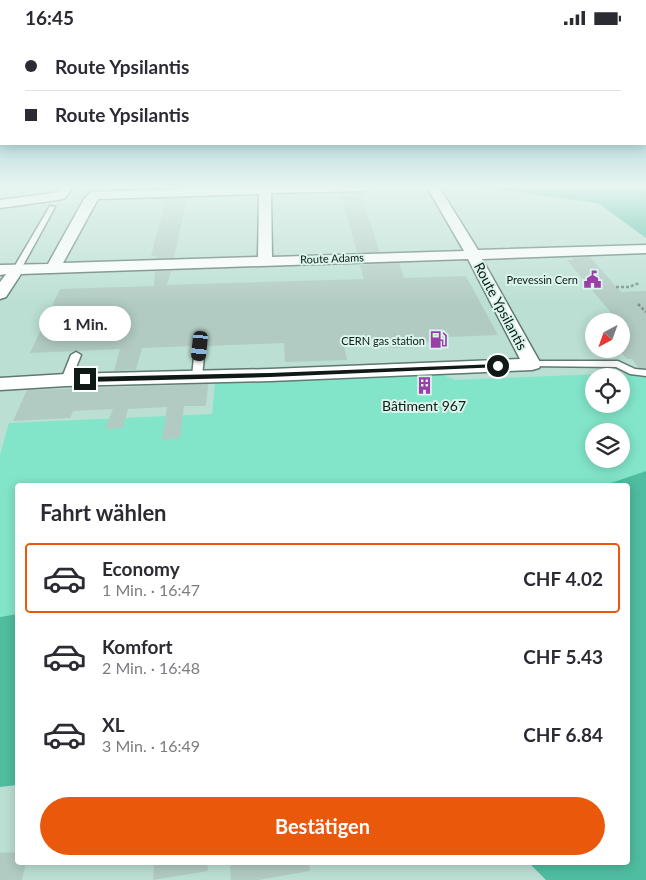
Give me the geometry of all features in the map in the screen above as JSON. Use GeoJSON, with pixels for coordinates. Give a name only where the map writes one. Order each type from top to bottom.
{"type":"FeatureCollection","features":[{"type":"Feature","properties":{"kind":"street"},"geometry":{"type":"LineString","coordinates":[[53,268],[75,226]]}},
{"type":"Feature","properties":{"kind":"street"},"geometry":{"type":"LineString","coordinates":[[265,226],[265,260]]}},
{"type":"Feature","properties":{"kind":"street","name":"Route Ypsilantis"},"geometry":{"type":"LineString","coordinates":[[0,384],[66,380],[465,368],[532,364],[458,226]]}},
{"type":"Feature","properties":{"kind":"street","name":"Route Adams"},"geometry":{"type":"LineString","coordinates":[[0,270],[646,249]]}},
{"type":"Feature","properties":{"kind":"street"},"geometry":{"type":"LineString","coordinates":[[0,294],[17,269]]}},
{"type":"Feature","properties":{"kind":"lane"},"geometry":{"type":"LineString","coordinates":[[17,269],[41,226]]}},
{"type":"Feature","properties":{"kind":"lane"},"geometry":{"type":"LineString","coordinates":[[197,377],[200,346]]}},
{"type":"Feature","properties":{"kind":"lane"},"geometry":{"type":"LineString","coordinates":[[66,380],[76,355]]}},
{"type":"Feature","properties":{"kind":"lane"},"geometry":{"type":"LineString","coordinates":[[532,364],[618,364],[633,372],[646,373]]}},
{"type":"Feature","properties":{"kind":"path"},"geometry":{"type":"LineString","coordinates":[[616,287],[629,287],[639,283]]}},
{"type":"Feature","properties":{"kind":"path"},"geometry":{"type":"LineString","coordinates":[[638,304],[646,312]]}},
{"type":"Feature","properties":{"kind":"shaded area"},"geometry":{"type":"Polygon","coordinates":[[[0,226],[646,226],[646,880],[0,880],[0,226]]]}},
{"type":"Feature","properties":{"kind":"green space"},"geometry":{"type":"Polygon","coordinates":[[[630,226],[646,226],[646,238],[630,226]]]}},
{"type":"Feature","properties":{"kind":"green space"},"geometry":{"type":"Polygon","coordinates":[[[438,373],[455,380],[585,375],[585,413],[630,413],[630,374],[646,377],[646,471],[611,483],[15,483],[15,614],[0,617],[0,455],[9,423],[212,414],[215,383],[438,373]]]}},
{"type":"Feature","properties":{"kind":"green space"},"geometry":{"type":"Polygon","coordinates":[[[646,471],[646,880],[546,880],[531,865],[630,865],[630,483],[611,483],[646,471]]]}},
{"type":"Feature","properties":{"kind":"green space"},"geometry":{"type":"Polygon","coordinates":[[[15,614],[15,785],[0,787],[0,617],[15,614]]]}},
{"type":"Feature","properties":{"kind":"building"},"geometry":{"type":"Polygon","coordinates":[[[159,226],[181,226],[174,258],[156,258],[156,256],[151,256],[159,226]]]}},
{"type":"Feature","properties":{"kind":"building"},"geometry":{"type":"Polygon","coordinates":[[[350,226],[371,226],[380,252],[357,252],[350,226]]]}},
{"type":"Feature","properties":{"kind":"building"},"geometry":{"type":"Polygon","coordinates":[[[590,257],[621,292],[646,291],[646,368],[639,368],[632,359],[626,358],[630,358],[630,313],[611,313],[567,260],[573,260],[572,258],[590,257]]]}},
{"type":"Feature","properties":{"kind":"building"},"geometry":{"type":"Polygon","coordinates":[[[399,263],[404,278],[466,276],[498,335],[446,337],[447,341],[411,343],[412,347],[392,348],[389,339],[343,341],[347,360],[285,362],[284,343],[207,346],[199,341],[193,346],[142,348],[136,370],[114,371],[120,349],[30,353],[60,289],[154,286],[155,271],[171,271],[167,285],[364,279],[360,265],[399,263]]]}},
{"type":"Feature","properties":{"kind":"building"},"geometry":{"type":"Polygon","coordinates":[[[208,384],[206,406],[184,406],[180,438],[162,440],[167,407],[128,409],[123,428],[105,429],[113,409],[73,411],[70,418],[13,421],[27,390],[208,384]]]}},
{"type":"Feature","properties":{"kind":"building"},"geometry":{"type":"Polygon","coordinates":[[[15,852],[15,865],[26,865],[22,880],[0,880],[0,853],[15,852]]]}},
{"type":"Feature","properties":{"kind":"building"},"geometry":{"type":"Polygon","coordinates":[[[154,865],[207,865],[208,871],[153,880],[154,865]]]}},
{"type":"Feature","properties":{"kind":"building"},"geometry":{"type":"Polygon","coordinates":[[[230,865],[309,865],[310,871],[258,880],[231,880],[230,865]]]}},
{"type":"Feature","properties":{"kind":"place","name":"Prevessin Cern"},"geometry":{"type":"Point","coordinates":[592,279]}},
{"type":"Feature","properties":{"kind":"place","name":"CERN gas station"},"geometry":{"type":"Point","coordinates":[439,340]}},
{"type":"Feature","properties":{"kind":"place","name":"Bâtiment 967"},"geometry":{"type":"Point","coordinates":[424,385]}},
{"type":"Feature","properties":{"kind":"route"},"geometry":{"type":"LineString","coordinates":[[85,379],[270,375],[498,366]]}}]}
